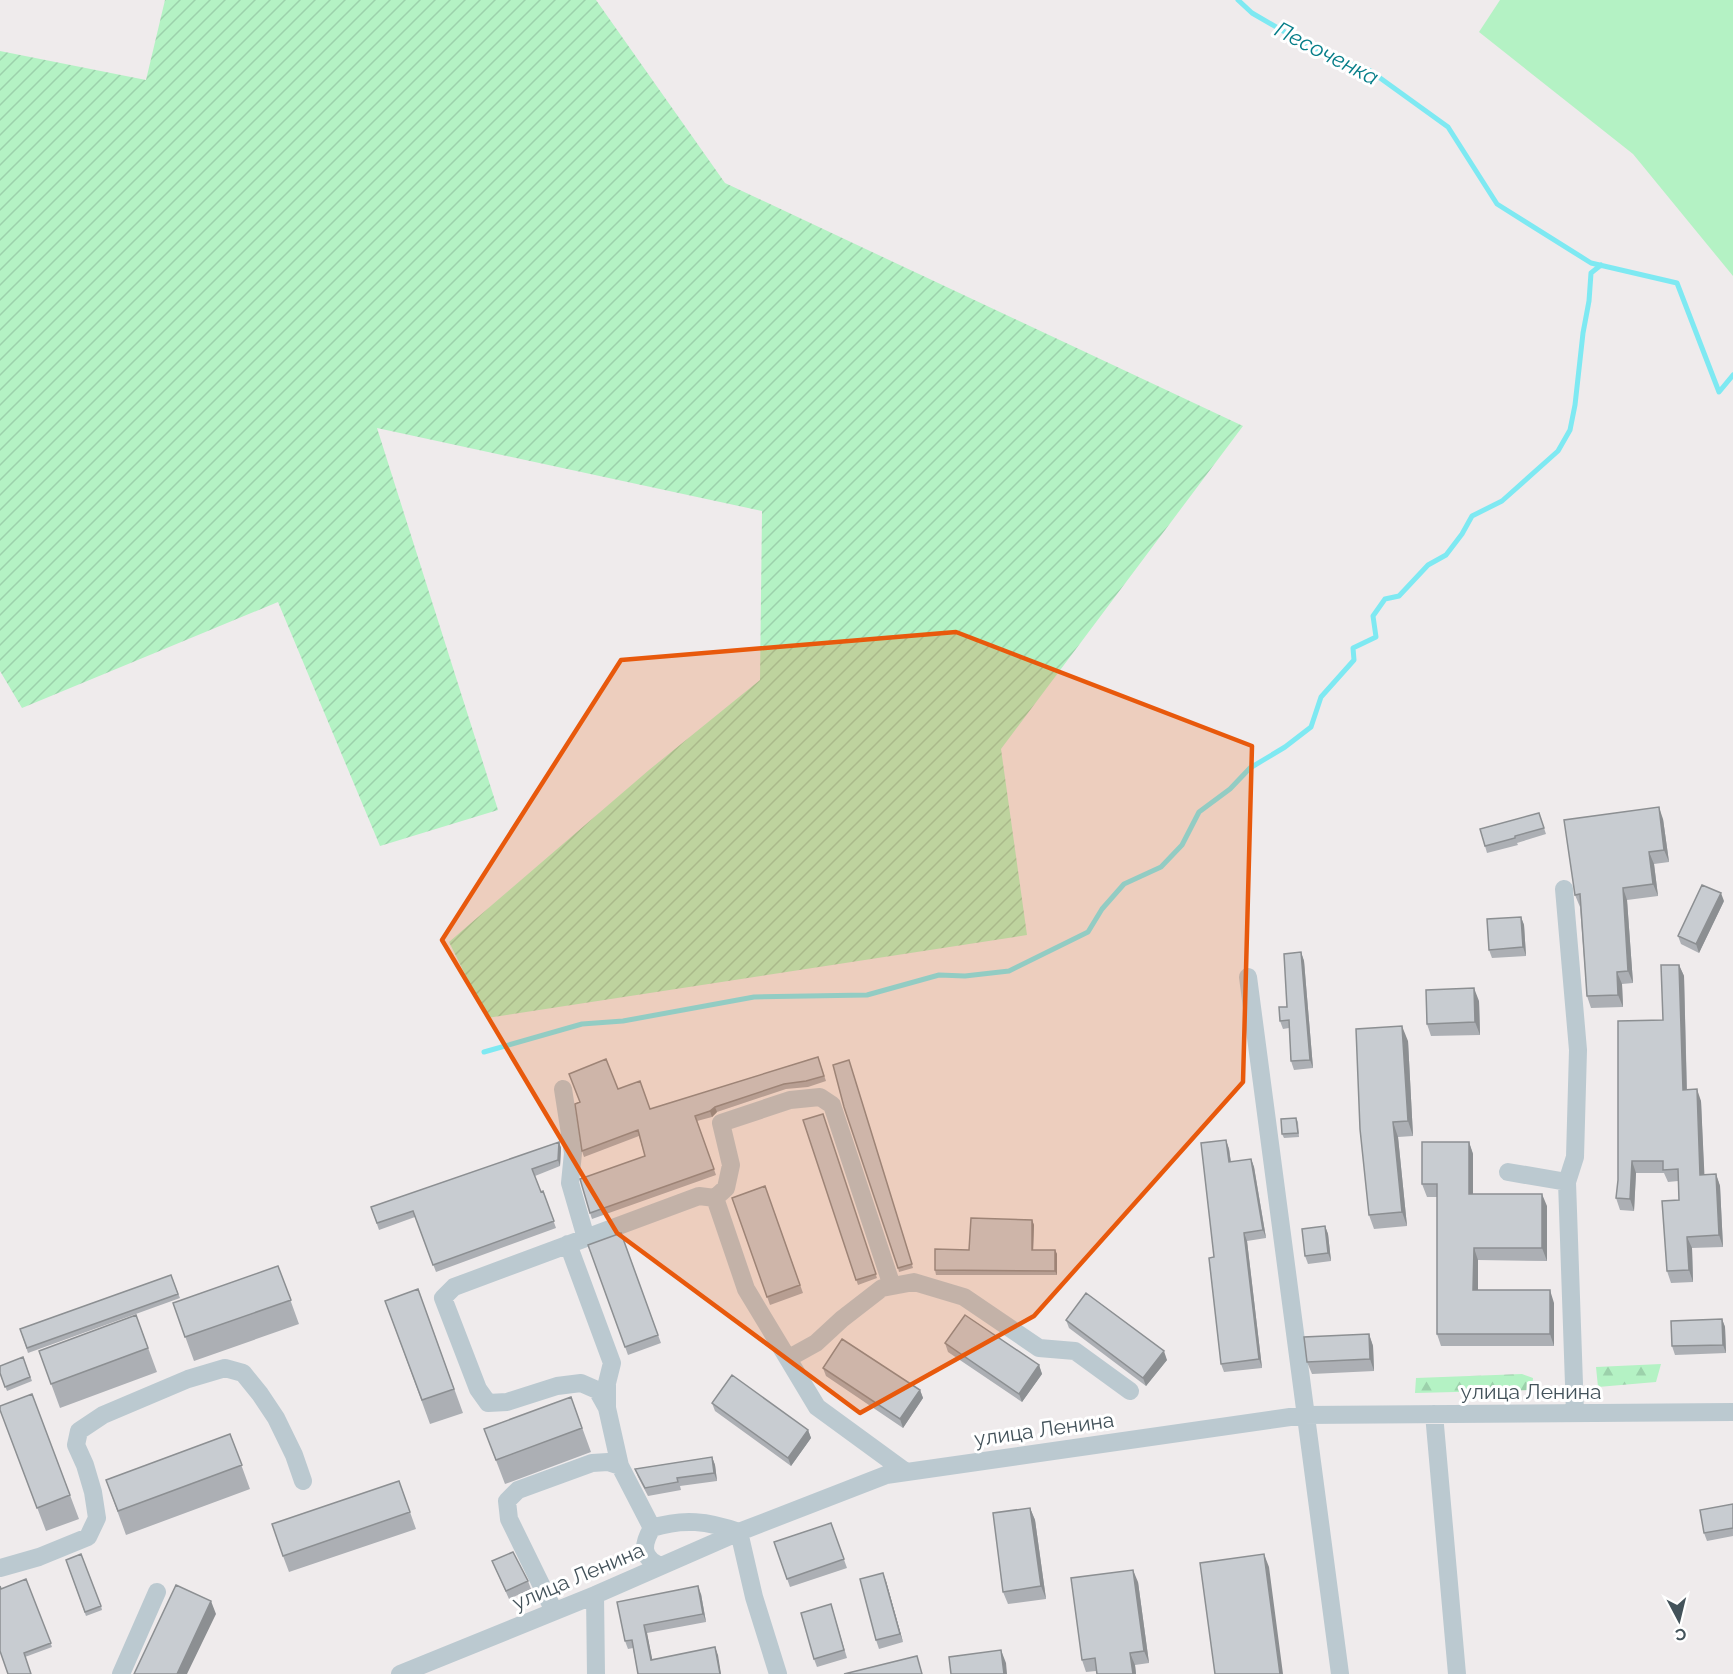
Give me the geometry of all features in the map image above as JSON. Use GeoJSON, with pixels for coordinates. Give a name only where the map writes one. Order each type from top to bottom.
{"type":"FeatureCollection","features":[{"type":"Feature","properties":{"kind":"street"},"geometry":{"type":"LineString","coordinates":[[1564,889],[1578,1050],[1575,1157],[1567,1182],[1575,1413]]}},
{"type":"Feature","properties":{"kind":"street"},"geometry":{"type":"LineString","coordinates":[[1248,977],[1340,1674]]}},
{"type":"Feature","properties":{"kind":"street"},"geometry":{"type":"LineString","coordinates":[[563,1089],[573,1153],[570,1183],[586,1238]]}},
{"type":"Feature","properties":{"kind":"street"},"geometry":{"type":"LineString","coordinates":[[607,1408],[597,1390],[581,1383],[557,1386],[507,1402],[488,1403],[478,1389],[443,1298],[454,1287],[568,1244],[699,1196],[715,1198],[726,1188],[731,1165],[722,1123],[790,1100],[820,1097],[832,1104],[892,1286]]}},
{"type":"Feature","properties":{"kind":"street"},"geometry":{"type":"LineString","coordinates":[[1508,1172],[1567,1182]]}},
{"type":"Feature","properties":{"kind":"street"},"geometry":{"type":"LineString","coordinates":[[715,1198],[746,1289],[818,1407],[906,1472]]}},
{"type":"Feature","properties":{"kind":"street"},"geometry":{"type":"LineString","coordinates":[[568,1244],[612,1363],[607,1383],[607,1408],[620,1466],[652,1528]]}},
{"type":"Feature","properties":{"kind":"street"},"geometry":{"type":"LineString","coordinates":[[789,1358],[816,1343],[842,1318],[882,1288],[914,1282],[964,1297],[1039,1348],[1076,1351],[1130,1391]]}},
{"type":"Feature","properties":{"kind":"street"},"geometry":{"type":"LineString","coordinates":[[0,1569],[88,1538],[97,1518],[93,1491],[76,1445],[79,1431],[103,1415],[188,1379],[225,1368],[243,1373],[260,1394],[276,1418],[303,1481]]}},
{"type":"Feature","properties":{"kind":"street","name":"улица Ленина"},"geometry":{"type":"LineString","coordinates":[[400,1674],[594,1595],[739,1532],[886,1475],[1304,1415],[1733,1412]]}},
{"type":"Feature","properties":{"kind":"street"},"geometry":{"type":"LineString","coordinates":[[1434,1414],[1457,1674]]}},
{"type":"Feature","properties":{"kind":"street"},"geometry":{"type":"LineString","coordinates":[[554,1611],[509,1519],[507,1501],[518,1490],[592,1463],[608,1462],[620,1466]]}},
{"type":"Feature","properties":{"kind":"street"},"geometry":{"type":"LineString","coordinates":[[661,1566],[653,1563],[645,1553],[644,1540],[652,1528],[672,1522],[693,1522],[719,1525],[739,1532],[754,1597],[778,1674]]}},
{"type":"Feature","properties":{"kind":"street"},"geometry":{"type":"LineString","coordinates":[[121,1674],[156,1592]]}},
{"type":"Feature","properties":{"kind":"street"},"geometry":{"type":"LineString","coordinates":[[594,1595],[596,1674]]}},
{"type":"Feature","properties":{"kind":"highlighted area"},"geometry":{"type":"Polygon","coordinates":[[[956,632],[1252,746],[1243,1082],[1034,1316],[860,1413],[617,1233],[442,940],[621,660],[956,632]]]}},
{"type":"Feature","properties":{"kind":"green space"},"geometry":{"type":"Polygon","coordinates":[[[165,0],[596,0],[725,183],[1243,426],[1001,749],[1027,935],[487,1018],[449,942],[649,770],[760,680],[762,511],[377,428],[498,810],[380,846],[278,602],[22,708],[0,671],[0,51],[146,80],[165,0]]]}},
{"type":"Feature","properties":{"kind":"green space"},"geometry":{"type":"Polygon","coordinates":[[[1500,0],[1733,0],[1733,276],[1633,154],[1479,32],[1500,0]]]}},
{"type":"Feature","properties":{"kind":"green space"},"geometry":{"type":"Polygon","coordinates":[[[1661,1364],[1656,1382],[1598,1387],[1596,1367],[1661,1364]]]}},
{"type":"Feature","properties":{"kind":"green space"},"geometry":{"type":"Polygon","coordinates":[[[1522,1374],[1533,1378],[1532,1390],[1415,1393],[1416,1378],[1522,1374]]]}},
{"type":"Feature","properties":{"kind":"building"},"geometry":{"type":"Polygon","coordinates":[[[1659,807],[1664,850],[1649,852],[1653,884],[1623,888],[1628,971],[1617,972],[1618,995],[1587,996],[1580,894],[1575,895],[1564,820],[1659,807]]]}},
{"type":"Feature","properties":{"kind":"building"},"geometry":{"type":"Polygon","coordinates":[[[1539,813],[1544,828],[1485,846],[1480,829],[1539,813]]]}},
{"type":"Feature","properties":{"kind":"building"},"geometry":{"type":"Polygon","coordinates":[[[1702,885],[1721,893],[1696,944],[1678,936],[1702,885]]]}},
{"type":"Feature","properties":{"kind":"building"},"geometry":{"type":"Polygon","coordinates":[[[1521,917],[1523,947],[1489,950],[1487,919],[1521,917]]]}},
{"type":"Feature","properties":{"kind":"building"},"geometry":{"type":"Polygon","coordinates":[[[1301,952],[1310,1060],[1291,1061],[1289,1020],[1280,1021],[1279,1007],[1287,1007],[1284,954],[1301,952]]]}},
{"type":"Feature","properties":{"kind":"building"},"geometry":{"type":"Polygon","coordinates":[[[1661,965],[1679,965],[1683,1090],[1697,1089],[1700,1175],[1716,1174],[1719,1235],[1687,1237],[1689,1270],[1667,1271],[1662,1201],[1679,1200],[1678,1169],[1663,1170],[1663,1161],[1632,1161],[1630,1199],[1616,1198],[1618,1021],[1663,1020],[1661,965]]]}},
{"type":"Feature","properties":{"kind":"building"},"geometry":{"type":"Polygon","coordinates":[[[1474,988],[1475,1022],[1427,1024],[1426,990],[1474,988]]]}},
{"type":"Feature","properties":{"kind":"building"},"geometry":{"type":"Polygon","coordinates":[[[1402,1026],[1408,1121],[1393,1122],[1402,1212],[1369,1215],[1360,1129],[1356,1029],[1402,1026]]]}},
{"type":"Feature","properties":{"kind":"building"},"geometry":{"type":"Polygon","coordinates":[[[818,1057],[824,1076],[784,1084],[695,1116],[714,1169],[590,1213],[580,1179],[645,1156],[638,1130],[582,1151],[575,1104],[580,1102],[569,1074],[606,1059],[618,1089],[640,1081],[650,1109],[818,1057]]]}},
{"type":"Feature","properties":{"kind":"building"},"geometry":{"type":"Polygon","coordinates":[[[849,1060],[912,1264],[898,1268],[844,1107],[833,1065],[849,1060]]]}},
{"type":"Feature","properties":{"kind":"building"},"geometry":{"type":"Polygon","coordinates":[[[823,1114],[876,1274],[856,1280],[803,1120],[823,1114]]]}},
{"type":"Feature","properties":{"kind":"building"},"geometry":{"type":"Polygon","coordinates":[[[1296,1118],[1298,1133],[1282,1134],[1281,1119],[1296,1118]]]}},
{"type":"Feature","properties":{"kind":"building"},"geometry":{"type":"Polygon","coordinates":[[[1226,1140],[1229,1162],[1251,1159],[1263,1230],[1244,1233],[1259,1359],[1221,1364],[1209,1258],[1214,1257],[1201,1143],[1226,1140]]]}},
{"type":"Feature","properties":{"kind":"building"},"geometry":{"type":"Polygon","coordinates":[[[559,1142],[558,1160],[532,1169],[554,1221],[433,1265],[413,1211],[377,1223],[371,1207],[559,1142]]]}},
{"type":"Feature","properties":{"kind":"building"},"geometry":{"type":"Polygon","coordinates":[[[1422,1142],[1469,1142],[1469,1194],[1542,1194],[1542,1248],[1474,1248],[1473,1290],[1550,1290],[1550,1334],[1437,1334],[1437,1184],[1422,1184],[1422,1142]]]}},
{"type":"Feature","properties":{"kind":"building"},"geometry":{"type":"Polygon","coordinates":[[[765,1186],[800,1285],[767,1297],[732,1198],[765,1186]]]}},
{"type":"Feature","properties":{"kind":"building"},"geometry":{"type":"Polygon","coordinates":[[[971,1218],[1032,1220],[1032,1250],[1055,1250],[1055,1271],[935,1270],[935,1249],[969,1250],[971,1218]]]}},
{"type":"Feature","properties":{"kind":"building"},"geometry":{"type":"Polygon","coordinates":[[[1325,1226],[1328,1253],[1305,1256],[1302,1229],[1325,1226]]]}},
{"type":"Feature","properties":{"kind":"building"},"geometry":{"type":"Polygon","coordinates":[[[621,1233],[658,1335],[625,1347],[588,1245],[621,1233]]]}},
{"type":"Feature","properties":{"kind":"building"},"geometry":{"type":"Polygon","coordinates":[[[278,1266],[291,1300],[185,1337],[173,1303],[278,1266]]]}},
{"type":"Feature","properties":{"kind":"building"},"geometry":{"type":"Polygon","coordinates":[[[171,1275],[178,1294],[27,1348],[20,1329],[171,1275]]]}},
{"type":"Feature","properties":{"kind":"building"},"geometry":{"type":"Polygon","coordinates":[[[418,1289],[454,1389],[422,1400],[385,1301],[418,1289]]]}},
{"type":"Feature","properties":{"kind":"building"},"geometry":{"type":"Polygon","coordinates":[[[1086,1293],[1164,1351],[1143,1378],[1066,1320],[1086,1293]]]}},
{"type":"Feature","properties":{"kind":"building"},"geometry":{"type":"Polygon","coordinates":[[[136,1315],[148,1348],[51,1384],[39,1351],[136,1315]]]}},
{"type":"Feature","properties":{"kind":"building"},"geometry":{"type":"Polygon","coordinates":[[[965,1315],[1039,1365],[1019,1394],[945,1343],[965,1315]]]}},
{"type":"Feature","properties":{"kind":"building"},"geometry":{"type":"Polygon","coordinates":[[[1722,1319],[1723,1345],[1672,1346],[1671,1321],[1722,1319]]]}},
{"type":"Feature","properties":{"kind":"building"},"geometry":{"type":"Polygon","coordinates":[[[1369,1334],[1370,1359],[1307,1362],[1304,1337],[1369,1334]]]}},
{"type":"Feature","properties":{"kind":"building"},"geometry":{"type":"Polygon","coordinates":[[[842,1339],[920,1390],[900,1419],[823,1368],[842,1339]]]}},
{"type":"Feature","properties":{"kind":"building"},"geometry":{"type":"Polygon","coordinates":[[[23,1357],[30,1377],[5,1387],[0,1366],[23,1357]]]}},
{"type":"Feature","properties":{"kind":"building"},"geometry":{"type":"Polygon","coordinates":[[[732,1375],[808,1430],[788,1458],[712,1403],[732,1375]]]}},
{"type":"Feature","properties":{"kind":"building"},"geometry":{"type":"Polygon","coordinates":[[[32,1394],[70,1495],[37,1508],[0,1410],[0,1406],[32,1394]]]}},
{"type":"Feature","properties":{"kind":"building"},"geometry":{"type":"Polygon","coordinates":[[[571,1397],[582,1428],[496,1460],[484,1429],[571,1397]]]}},
{"type":"Feature","properties":{"kind":"building"},"geometry":{"type":"Polygon","coordinates":[[[230,1434],[242,1465],[118,1511],[106,1480],[230,1434]]]}},
{"type":"Feature","properties":{"kind":"building"},"geometry":{"type":"Polygon","coordinates":[[[712,1457],[714,1473],[677,1478],[678,1482],[645,1488],[635,1469],[712,1457]]]}},
{"type":"Feature","properties":{"kind":"building"},"geometry":{"type":"Polygon","coordinates":[[[399,1481],[410,1512],[283,1556],[272,1524],[399,1481]]]}},
{"type":"Feature","properties":{"kind":"building"},"geometry":{"type":"Polygon","coordinates":[[[1733,1504],[1733,1528],[1704,1533],[1700,1510],[1733,1504]]]}},
{"type":"Feature","properties":{"kind":"building"},"geometry":{"type":"Polygon","coordinates":[[[1030,1508],[1041,1586],[1003,1592],[993,1513],[1030,1508]]]}},
{"type":"Feature","properties":{"kind":"building"},"geometry":{"type":"Polygon","coordinates":[[[831,1523],[844,1559],[787,1579],[774,1542],[831,1523]]]}},
{"type":"Feature","properties":{"kind":"building"},"geometry":{"type":"Polygon","coordinates":[[[513,1552],[528,1581],[506,1591],[492,1561],[513,1552]]]}},
{"type":"Feature","properties":{"kind":"building"},"geometry":{"type":"Polygon","coordinates":[[[81,1554],[101,1606],[85,1612],[66,1560],[81,1554]]]}},
{"type":"Feature","properties":{"kind":"building"},"geometry":{"type":"Polygon","coordinates":[[[1264,1554],[1280,1674],[1215,1674],[1200,1563],[1264,1554]]]}},
{"type":"Feature","properties":{"kind":"building"},"geometry":{"type":"Polygon","coordinates":[[[1133,1570],[1144,1651],[1130,1653],[1133,1674],[1097,1674],[1095,1658],[1082,1660],[1071,1578],[1133,1570]]]}},
{"type":"Feature","properties":{"kind":"building"},"geometry":{"type":"Polygon","coordinates":[[[883,1573],[900,1634],[876,1640],[860,1579],[883,1573]]]}},
{"type":"Feature","properties":{"kind":"building"},"geometry":{"type":"Polygon","coordinates":[[[26,1579],[51,1643],[24,1653],[31,1674],[8,1674],[0,1651],[0,1586],[1,1589],[26,1579]]]}},
{"type":"Feature","properties":{"kind":"building"},"geometry":{"type":"Polygon","coordinates":[[[176,1585],[211,1601],[177,1674],[134,1674],[176,1585]]]}},
{"type":"Feature","properties":{"kind":"building"},"geometry":{"type":"Polygon","coordinates":[[[698,1586],[703,1614],[644,1625],[651,1660],[715,1647],[720,1674],[638,1674],[632,1640],[625,1641],[617,1602],[698,1586]]]}},
{"type":"Feature","properties":{"kind":"building"},"geometry":{"type":"Polygon","coordinates":[[[831,1604],[844,1650],[814,1659],[801,1613],[831,1604]]]}},
{"type":"Feature","properties":{"kind":"building"},"geometry":{"type":"Polygon","coordinates":[[[1001,1650],[1004,1674],[951,1674],[949,1657],[1001,1650]]]}},
{"type":"Feature","properties":{"kind":"building"},"geometry":{"type":"Polygon","coordinates":[[[917,1656],[922,1674],[844,1674],[917,1656]]]}},
{"type":"Feature","properties":{"kind":"waterway","name":"Песоченка"},"geometry":{"type":"LineString","coordinates":[[1238,0],[1252,13],[1319,52],[1369,70],[1448,127],[1497,204],[1591,263],[1677,283],[1719,392],[1733,375]]}},
{"type":"Feature","properties":{"kind":"waterway"},"geometry":{"type":"LineString","coordinates":[[484,1052],[582,1024],[623,1021],[754,997],[867,995],[939,975],[965,976],[1009,971],[1088,932],[1102,909],[1124,884],[1161,867],[1182,845],[1199,812],[1230,789],[1250,768],[1285,747],[1311,727],[1321,697],[1354,660],[1353,648],[1376,637],[1373,616],[1385,599],[1399,596],[1428,565],[1446,555],[1472,516],[1502,501],[1558,451],[1570,430],[1575,405],[1591,273],[1601,265]]}}]}
